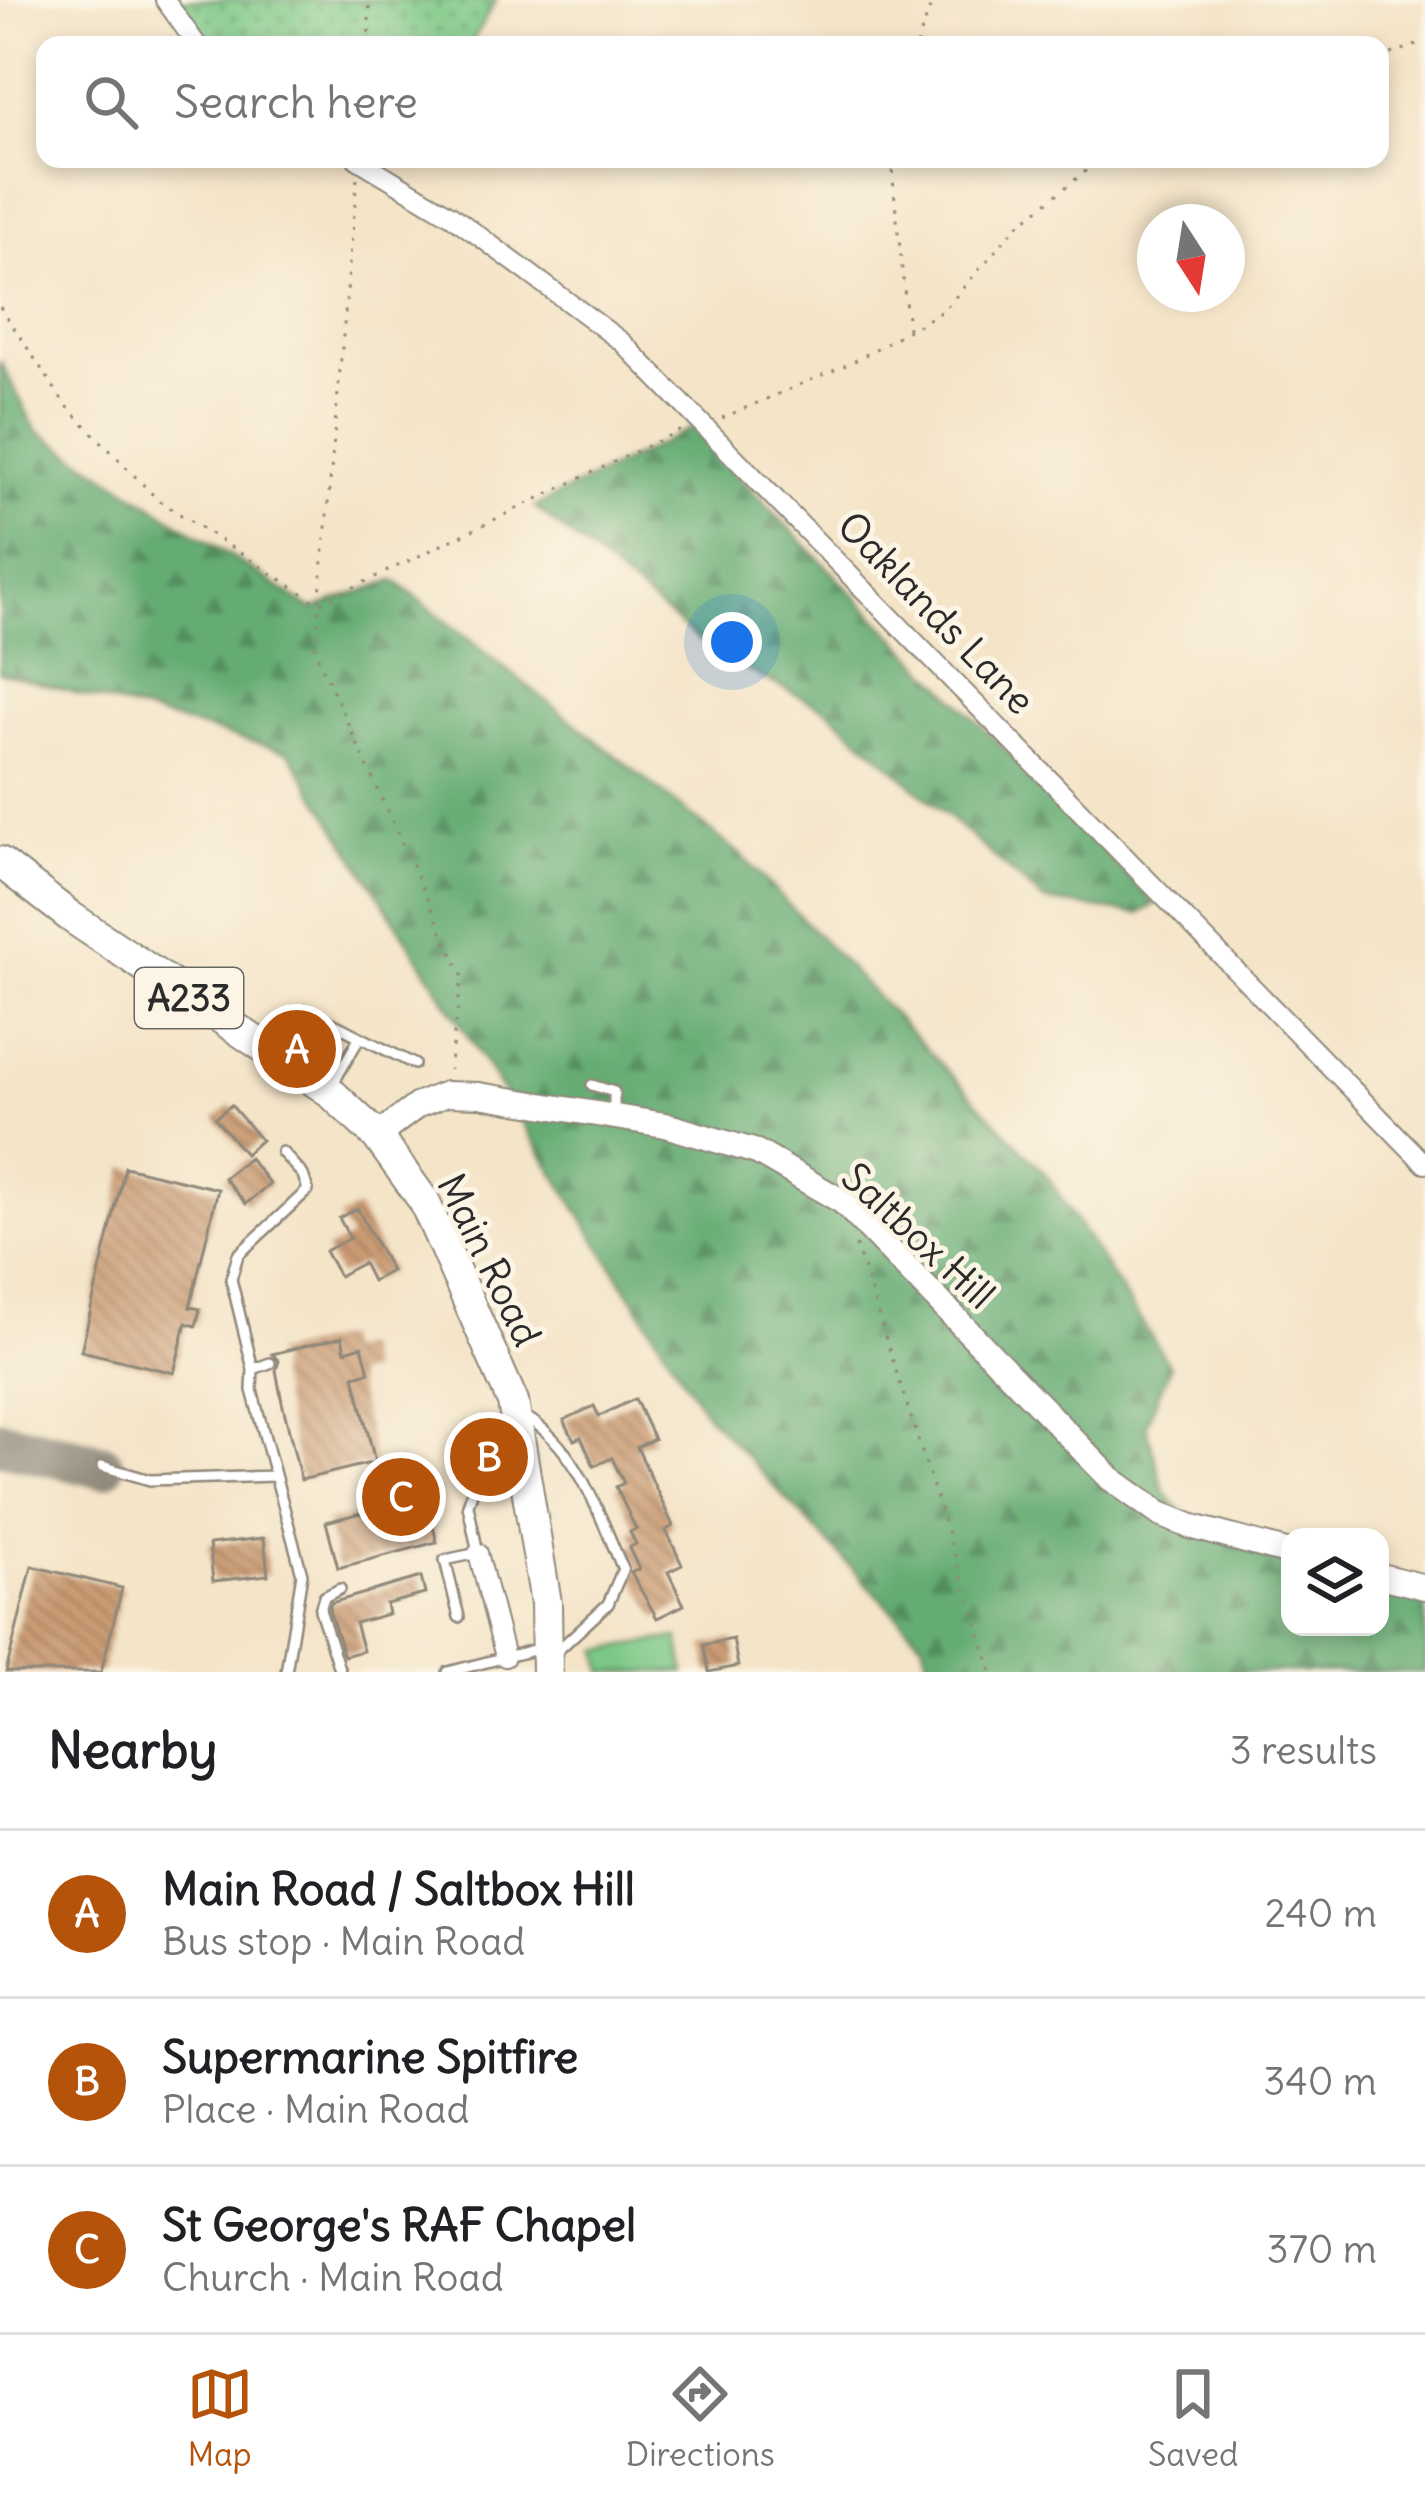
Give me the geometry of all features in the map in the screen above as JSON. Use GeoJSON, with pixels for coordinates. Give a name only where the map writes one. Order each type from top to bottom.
{"type":"FeatureCollection","features":[{"type":"Feature","properties":{"kind":"main road","name":"Main Road"},"geometry":{"type":"LineString","coordinates":[[0,862],[71,917],[328,1091],[377,1136],[424,1202],[466,1288],[514,1410],[546,1604],[548,1659]]}},
{"type":"Feature","properties":{"kind":"street"},"geometry":{"type":"LineString","coordinates":[[166,0],[191,36]]}},
{"type":"Feature","properties":{"kind":"street","name":"Oaklands Lane"},"geometry":{"type":"LineString","coordinates":[[371,168],[452,216],[622,342],[1425,1164]]}},
{"type":"Feature","properties":{"kind":"street"},"geometry":{"type":"LineString","coordinates":[[377,1136],[418,1105],[446,1094]]}},
{"type":"Feature","properties":{"kind":"street","name":"Saltbox Hill"},"geometry":{"type":"LineString","coordinates":[[446,1094],[665,1124],[757,1152],[843,1202],[1110,1478],[1160,1514],[1281,1550]]}},
{"type":"Feature","properties":{"kind":"street"},"geometry":{"type":"LineString","coordinates":[[478,1553],[505,1665]]}},
{"type":"Feature","properties":{"kind":"street"},"geometry":{"type":"LineString","coordinates":[[1389,1578],[1425,1587]]}},
{"type":"Feature","properties":{"kind":"lane"},"geometry":{"type":"LineString","coordinates":[[307,1010],[414,1064]]}},
{"type":"Feature","properties":{"kind":"lane"},"geometry":{"type":"LineString","coordinates":[[328,1091],[360,1037]]}},
{"type":"Feature","properties":{"kind":"lane"},"geometry":{"type":"LineString","coordinates":[[592,1084],[614,1092],[614,1117]]}},
{"type":"Feature","properties":{"kind":"lane"},"geometry":{"type":"LineString","coordinates":[[282,1152],[303,1174],[308,1190],[238,1255],[231,1279],[254,1370],[252,1390],[302,1574],[286,1672]]}},
{"type":"Feature","properties":{"kind":"lane"},"geometry":{"type":"LineString","coordinates":[[254,1370],[270,1363]]}},
{"type":"Feature","properties":{"kind":"lane"},"geometry":{"type":"LineString","coordinates":[[448,1672],[548,1659],[608,1604],[623,1569],[582,1478],[547,1429],[514,1410]]}},
{"type":"Feature","properties":{"kind":"lane"},"geometry":{"type":"LineString","coordinates":[[459,1617],[446,1560],[478,1553],[468,1505],[474,1486],[526,1465]]}},
{"type":"Feature","properties":{"kind":"lane"},"geometry":{"type":"LineString","coordinates":[[102,1466],[150,1480],[275,1476]]}},
{"type":"Feature","properties":{"kind":"lane"},"geometry":{"type":"LineString","coordinates":[[340,1588],[324,1597],[320,1610],[340,1672]]}},
{"type":"Feature","properties":{"kind":"path"},"geometry":{"type":"LineString","coordinates":[[369,0],[369,36]]}},
{"type":"Feature","properties":{"kind":"path"},"geometry":{"type":"LineString","coordinates":[[920,36],[934,0]]}},
{"type":"Feature","properties":{"kind":"path"},"geometry":{"type":"LineString","coordinates":[[1389,55],[1425,42]]}},
{"type":"Feature","properties":{"kind":"path"},"geometry":{"type":"LineString","coordinates":[[357,168],[315,651],[462,975],[446,1094]]}},
{"type":"Feature","properties":{"kind":"path"},"geometry":{"type":"LineString","coordinates":[[892,168],[908,331]]}},
{"type":"Feature","properties":{"kind":"path"},"geometry":{"type":"LineString","coordinates":[[319,604],[702,420],[713,421],[746,409],[851,363],[908,331],[944,310],[1017,226],[1090,168]]}},
{"type":"Feature","properties":{"kind":"path"},"geometry":{"type":"LineString","coordinates":[[0,308],[65,404],[158,500],[319,604]]}},
{"type":"Feature","properties":{"kind":"path"},"geometry":{"type":"LineString","coordinates":[[857,1247],[992,1672]]}},
{"type":"Feature","properties":{"kind":"green space"},"geometry":{"type":"Polygon","coordinates":[[[180,0],[496,0],[475,36],[204,36],[180,0]]]}},
{"type":"Feature","properties":{"kind":"green space"},"geometry":{"type":"Polygon","coordinates":[[[0,361],[36,430],[312,609],[394,580],[741,855],[1045,1173],[1170,1366],[1146,1425],[1164,1491],[1199,1531],[1281,1552],[1281,1636],[1389,1636],[1389,1579],[1425,1589],[1425,1672],[932,1672],[923,1643],[706,1414],[289,752],[0,672],[0,361]]]}},
{"type":"Feature","properties":{"kind":"green space"},"geometry":{"type":"Polygon","coordinates":[[[692,428],[1155,904],[1139,914],[1044,901],[828,710],[718,656],[535,507],[692,428]]]}},
{"type":"Feature","properties":{"kind":"green space"},"geometry":{"type":"Polygon","coordinates":[[[679,1638],[685,1672],[603,1672],[599,1650],[679,1638]]]}},
{"type":"Feature","properties":{"kind":"building"},"geometry":{"type":"Polygon","coordinates":[[[231,1105],[261,1140],[245,1154],[215,1118],[231,1105]]]}},
{"type":"Feature","properties":{"kind":"building"},"geometry":{"type":"Polygon","coordinates":[[[249,1158],[270,1184],[246,1204],[224,1178],[249,1158]]]}},
{"type":"Feature","properties":{"kind":"building"},"geometry":{"type":"Polygon","coordinates":[[[125,1167],[218,1189],[190,1307],[200,1309],[196,1326],[186,1323],[174,1373],[81,1351],[125,1167]]]}},
{"type":"Feature","properties":{"kind":"building"},"geometry":{"type":"Polygon","coordinates":[[[357,1208],[391,1271],[372,1281],[363,1263],[339,1276],[325,1251],[350,1238],[339,1218],[357,1208]]]}},
{"type":"Feature","properties":{"kind":"building"},"geometry":{"type":"Polygon","coordinates":[[[342,1337],[345,1351],[362,1346],[369,1372],[354,1376],[375,1462],[301,1480],[276,1370],[279,1361],[272,1354],[342,1337]]]}},
{"type":"Feature","properties":{"kind":"building"},"geometry":{"type":"Polygon","coordinates":[[[635,1399],[654,1439],[637,1447],[673,1526],[666,1530],[682,1565],[668,1572],[684,1605],[657,1618],[631,1573],[639,1569],[629,1548],[636,1544],[630,1532],[636,1529],[616,1487],[624,1483],[612,1458],[594,1466],[581,1437],[574,1440],[564,1420],[594,1406],[599,1416],[635,1399]]]}},
{"type":"Feature","properties":{"kind":"building"},"geometry":{"type":"Polygon","coordinates":[[[419,1479],[420,1487],[437,1483],[441,1501],[427,1504],[437,1542],[338,1568],[326,1522],[365,1512],[360,1492],[419,1479]]]}},
{"type":"Feature","properties":{"kind":"building"},"geometry":{"type":"Polygon","coordinates":[[[264,1538],[268,1575],[213,1581],[209,1544],[264,1538]]]}},
{"type":"Feature","properties":{"kind":"building"},"geometry":{"type":"Polygon","coordinates":[[[32,1566],[122,1588],[101,1672],[6,1672],[32,1566]]]}},
{"type":"Feature","properties":{"kind":"building"},"geometry":{"type":"Polygon","coordinates":[[[421,1577],[425,1594],[386,1604],[388,1614],[355,1623],[363,1651],[344,1656],[329,1610],[331,1603],[421,1577]]]}},
{"type":"Feature","properties":{"kind":"building"},"geometry":{"type":"Polygon","coordinates":[[[733,1639],[738,1666],[709,1672],[704,1645],[733,1639]]]}},
{"type":"Feature","properties":{"kind":"taxiway"},"geometry":{"type":"LineString","coordinates":[[0,1442],[102,1466]]}},
{"type":"Feature","properties":{"kind":"place","name":"Main Road / Saltbox Hill"},"geometry":{"type":"Point","coordinates":[297,1049]}},
{"type":"Feature","properties":{"kind":"place","name":"Supermarine Spitfire"},"geometry":{"type":"Point","coordinates":[489,1457]}},
{"type":"Feature","properties":{"kind":"place","name":"St George's RAF Chapel"},"geometry":{"type":"Point","coordinates":[401,1497]}}]}
